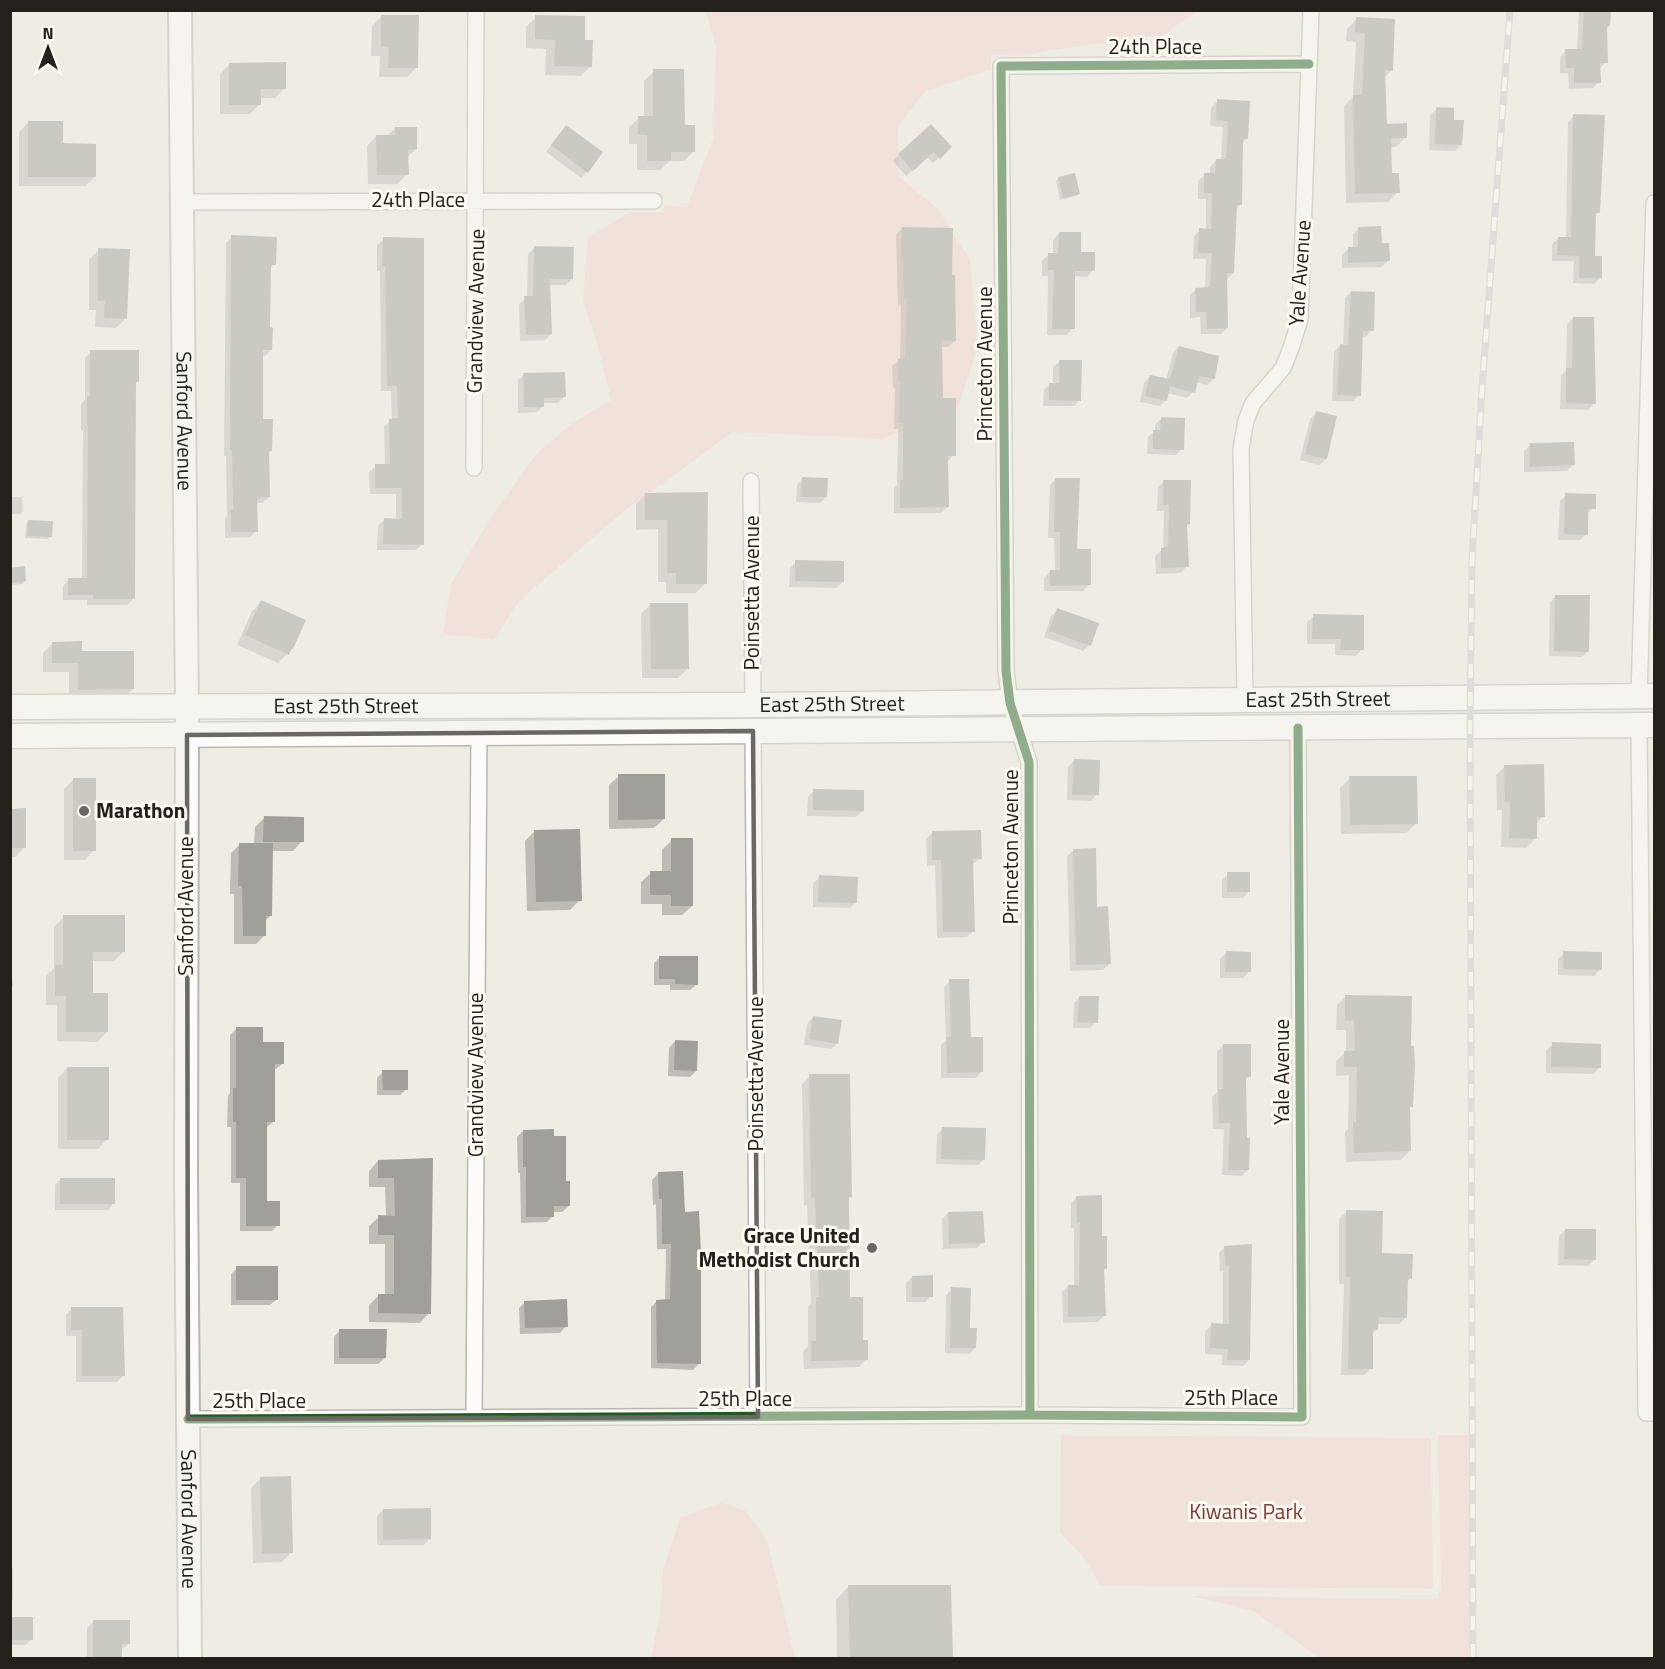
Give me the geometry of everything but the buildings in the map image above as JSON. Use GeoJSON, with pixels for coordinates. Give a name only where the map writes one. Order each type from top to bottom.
{"type":"FeatureCollection","features":[{"type":"Feature","properties":{"kind":"main road","name":"Sanford Avenue"},"geometry":{"type":"LineString","coordinates":[[180,10],[187,707],[190,1659]]}},
{"type":"Feature","properties":{"kind":"main road","name":"East 25th Street"},"geometry":{"type":"LineString","coordinates":[[10,707],[753,705],[1647,696]]}},
{"type":"Feature","properties":{"kind":"main road"},"geometry":{"type":"LineString","coordinates":[[1494,726],[1526,713],[1626,712],[1647,696]]}},
{"type":"Feature","properties":{"kind":"main road"},"geometry":{"type":"LineString","coordinates":[[627,731],[653,720],[736,719],[753,705]]}},
{"type":"Feature","properties":{"kind":"main road","name":"East 25th Street"},"geometry":{"type":"LineString","coordinates":[[10,736],[1647,725]]}},
{"type":"Feature","properties":{"kind":"street","name":"Grandview Avenue"},"geometry":{"type":"LineString","coordinates":[[474,468],[477,200],[476,10]]}},
{"type":"Feature","properties":{"kind":"street","name":"Yale Avenue"},"geometry":{"type":"LineString","coordinates":[[1245,700],[1241,449],[1246,420],[1253,403],[1283,368],[1300,319],[1311,10]]}},
{"type":"Feature","properties":{"kind":"street","name":"24th Place"},"geometry":{"type":"LineString","coordinates":[[1001,66],[1310,64]]}},
{"type":"Feature","properties":{"kind":"street","name":"Princeton Avenue"},"geometry":{"type":"LineString","coordinates":[[1001,66],[1006,671],[1010,703],[1029,762],[1030,1415]]}},
{"type":"Feature","properties":{"kind":"street","name":"24th Place"},"geometry":{"type":"LineString","coordinates":[[181,202],[654,201]]}},
{"type":"Feature","properties":{"kind":"street"},"geometry":{"type":"LineString","coordinates":[[1647,696],[1654,203]]}},
{"type":"Feature","properties":{"kind":"street","name":"Poinsetta Avenue"},"geometry":{"type":"LineString","coordinates":[[751,481],[753,705]]}},
{"type":"Feature","properties":{"kind":"street"},"geometry":{"type":"LineString","coordinates":[[1647,725],[1650,1413]]}},
{"type":"Feature","properties":{"kind":"street","name":"Yale Avenue"},"geometry":{"type":"LineString","coordinates":[[1298,728],[1302,1417]]}},
{"type":"Feature","properties":{"kind":"street","name":"Poinsetta Avenue"},"geometry":{"type":"LineString","coordinates":[[753,731],[758,1417]]}},
{"type":"Feature","properties":{"kind":"street","name":"Grandview Avenue"},"geometry":{"type":"LineString","coordinates":[[474,1417],[479,733]]}},
{"type":"Feature","properties":{"kind":"street","name":"25th Place"},"geometry":{"type":"LineString","coordinates":[[188,1419],[1030,1415],[1302,1417]]}},
{"type":"Feature","properties":{"kind":"highlighted area"},"geometry":{"type":"Polygon","coordinates":[[[753,731],[758,1417],[188,1419],[187,735],[753,731]]]}},
{"type":"Feature","properties":{"kind":"green space"},"geometry":{"type":"Polygon","coordinates":[[[706,11],[1197,11],[1163,35],[1034,54],[991,55],[991,69],[926,91],[898,126],[899,177],[938,209],[970,260],[978,347],[958,407],[883,439],[733,432],[623,512],[520,600],[494,640],[443,634],[451,584],[495,511],[538,452],[571,424],[611,400],[596,339],[583,301],[588,237],[630,212],[664,212],[664,205],[687,207],[713,138],[716,48],[706,11]]]}},
{"type":"Feature","properties":{"kind":"green space","name":"Kiwanis Park"},"geometry":{"type":"Polygon","coordinates":[[[1061,1435],[1431,1438],[1433,1589],[1101,1586],[1084,1558],[1060,1533],[1061,1435]]]}},
{"type":"Feature","properties":{"kind":"green space"},"geometry":{"type":"Polygon","coordinates":[[[1438,1435],[1472,1435],[1474,1658],[1320,1658],[1251,1610],[1192,1596],[1433,1599],[1438,1597],[1441,1589],[1438,1435]]]}},
{"type":"Feature","properties":{"kind":"green space"},"geometry":{"type":"Polygon","coordinates":[[[722,1502],[746,1511],[767,1540],[795,1658],[651,1658],[660,1615],[663,1569],[680,1518],[722,1502]]]}},
{"type":"Feature","properties":{"kind":"railway"},"geometry":{"type":"LineString","coordinates":[[1473,1658],[1470,727],[1472,561],[1482,389],[1510,10]]}},
{"type":"Feature","properties":{"kind":"cycle path"},"geometry":{"type":"LineString","coordinates":[[1030,1415],[1029,762],[1010,703],[1006,671],[1001,66],[1309,64]]}},
{"type":"Feature","properties":{"kind":"cycle path"},"geometry":{"type":"LineString","coordinates":[[188,1419],[1030,1415],[1302,1417],[1298,728]]}},
{"type":"Feature","properties":{"kind":"place","name":"Marathon"},"geometry":{"type":"Point","coordinates":[84,811]}},
{"type":"Feature","properties":{"kind":"place","name":"Grace United Methodist Church"},"geometry":{"type":"Point","coordinates":[872,1248]}}]}
